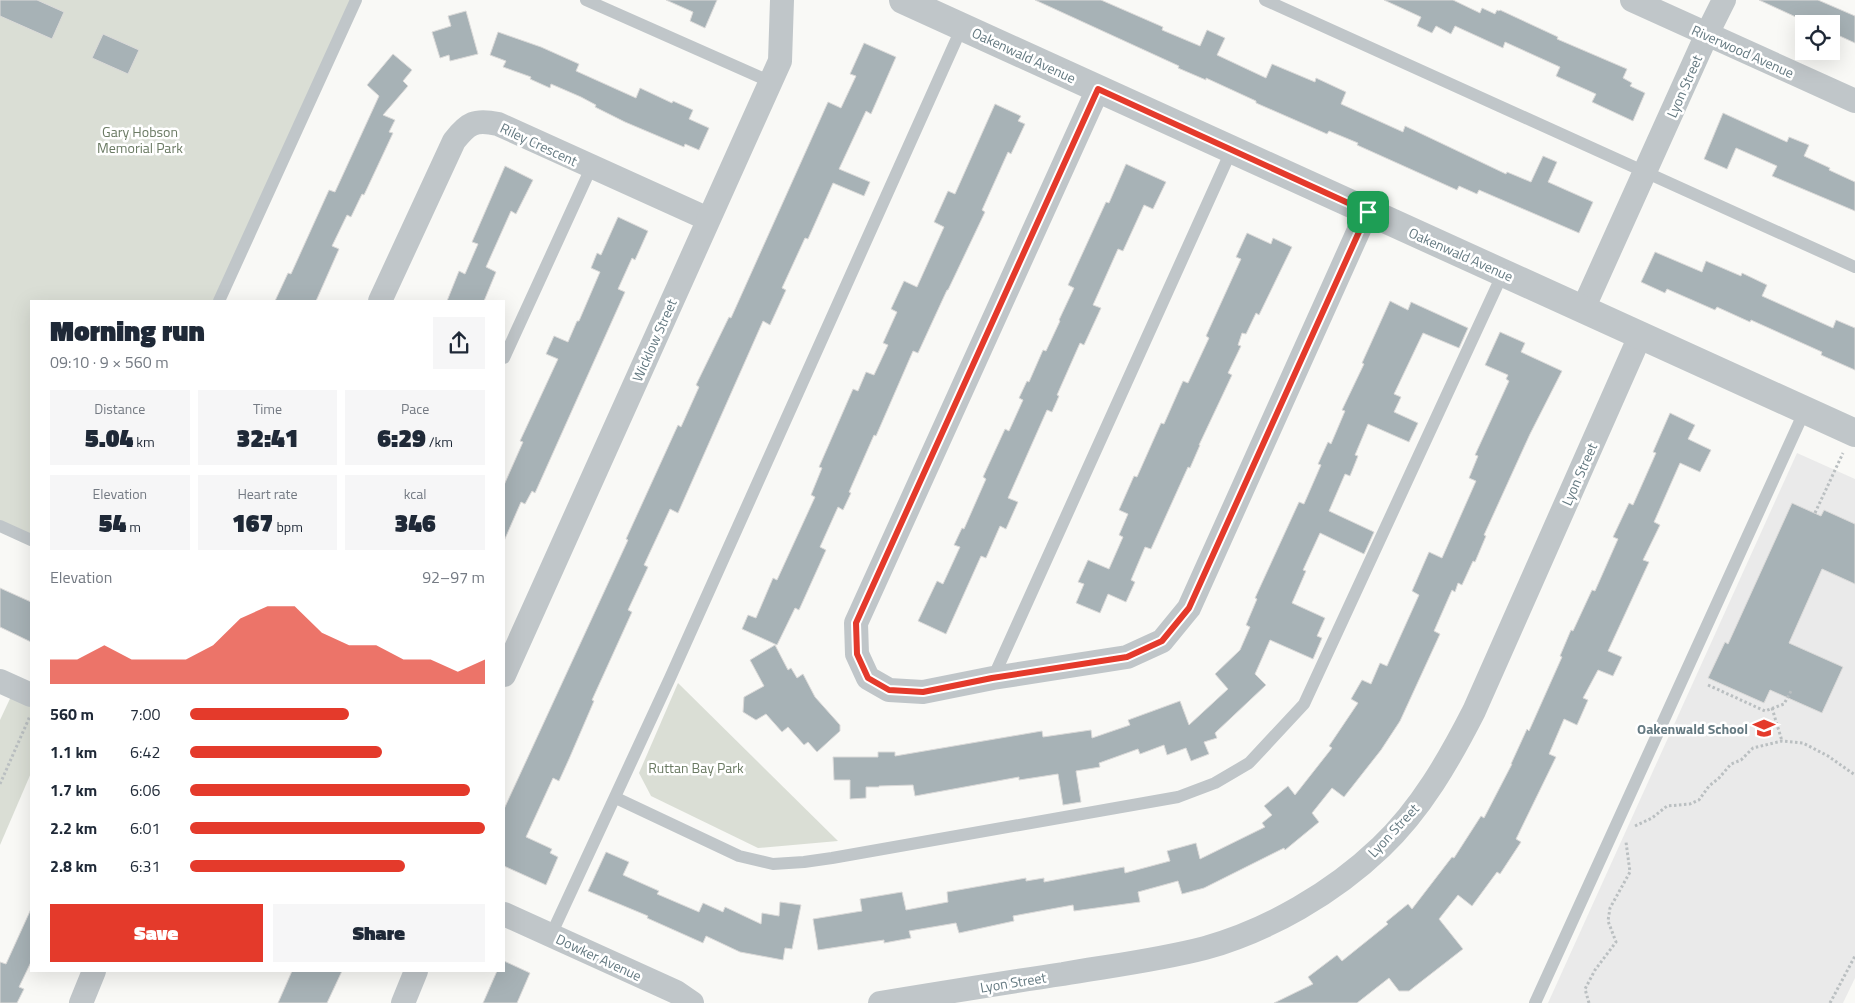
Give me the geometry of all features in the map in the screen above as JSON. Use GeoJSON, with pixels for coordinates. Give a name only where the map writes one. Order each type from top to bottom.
{"type":"FeatureCollection","features":[{"type":"Feature","properties":{"kind":"street","name":"Wicklow Street"},"geometry":{"type":"LineString","coordinates":[[505,673],[780,61],[782,0]]}},
{"type":"Feature","properties":{"kind":"street","name":"Oakenwald Avenue"},"geometry":{"type":"LineString","coordinates":[[903,0],[1854,432]]}},
{"type":"Feature","properties":{"kind":"street","name":"Riverwood Avenue"},"geometry":{"type":"LineString","coordinates":[[1632,0],[1855,102]]}},
{"type":"Feature","properties":{"kind":"street","name":"Lyon Street"},"geometry":{"type":"LineString","coordinates":[[1583,309],[1724,0]]}},
{"type":"Feature","properties":{"kind":"street"},"geometry":{"type":"LineString","coordinates":[[1098,89],[856,623],[857,654],[868,678],[889,690],[923,692],[992,678],[1127,657],[1162,641],[1189,608],[1368,212]]}},
{"type":"Feature","properties":{"kind":"street","name":"Riley Crescent"},"geometry":{"type":"LineString","coordinates":[[380,300],[454,141],[463,129],[473,123],[484,121],[498,124],[591,168],[708,219]]}},
{"type":"Feature","properties":{"kind":"street","name":"Lyon Street"},"geometry":{"type":"LineString","coordinates":[[880,1003],[1146,960],[1206,947],[1259,928],[1296,910],[1342,880],[1381,847],[1415,809],[1447,763],[1474,711],[1640,336]]}},
{"type":"Feature","properties":{"kind":"street"},"geometry":{"type":"LineString","coordinates":[[0,682],[30,695]]}},
{"type":"Feature","properties":{"kind":"street","name":"Dowker Avenue"},"geometry":{"type":"LineString","coordinates":[[505,914],[676,992],[692,1003]]}},
{"type":"Feature","properties":{"kind":"street"},"geometry":{"type":"LineString","coordinates":[[81,1003],[94,972]]}},
{"type":"Feature","properties":{"kind":"street"},"geometry":{"type":"LineString","coordinates":[[403,1003],[416,972]]}},
{"type":"Feature","properties":{"kind":"lane"},"geometry":{"type":"LineString","coordinates":[[219,300],[356,0]]}},
{"type":"Feature","properties":{"kind":"lane"},"geometry":{"type":"LineString","coordinates":[[586,0],[771,82]]}},
{"type":"Feature","properties":{"kind":"lane"},"geometry":{"type":"LineString","coordinates":[[1265,0],[1855,267]]}},
{"type":"Feature","properties":{"kind":"lane"},"geometry":{"type":"LineString","coordinates":[[551,935],[616,798],[962,27]]}},
{"type":"Feature","properties":{"kind":"lane"},"geometry":{"type":"LineString","coordinates":[[992,678],[1232,149]]}},
{"type":"Feature","properties":{"kind":"lane"},"geometry":{"type":"LineString","coordinates":[[505,356],[591,168]]}},
{"type":"Feature","properties":{"kind":"lane"},"geometry":{"type":"LineString","coordinates":[[616,798],[739,856],[773,864],[832,858],[1178,798],[1215,783],[1249,763],[1304,704],[1503,273]]}},
{"type":"Feature","properties":{"kind":"lane"},"geometry":{"type":"LineString","coordinates":[[1536,1003],[1804,410]]}},
{"type":"Feature","properties":{"kind":"lane"},"geometry":{"type":"LineString","coordinates":[[0,526],[30,540]]}},
{"type":"Feature","properties":{"kind":"path"},"geometry":{"type":"LineString","coordinates":[[1815,513],[1854,432]]}},
{"type":"Feature","properties":{"kind":"path"},"geometry":{"type":"LineString","coordinates":[[1708,685],[1765,711],[1784,704],[1791,691]]}},
{"type":"Feature","properties":{"kind":"path"},"geometry":{"type":"LineString","coordinates":[[1772,708],[1782,741]]}},
{"type":"Feature","properties":{"kind":"path"},"geometry":{"type":"LineString","coordinates":[[0,784],[30,716]]}},
{"type":"Feature","properties":{"kind":"path"},"geometry":{"type":"LineString","coordinates":[[1630,833],[1635,826],[1652,818],[1667,806],[1690,804],[1698,800],[1731,764],[1741,760],[1753,748],[1782,741],[1803,744],[1828,756],[1855,775]]}},
{"type":"Feature","properties":{"kind":"path"},"geometry":{"type":"LineString","coordinates":[[1589,1003],[1585,989],[1595,970],[1616,942],[1608,921],[1610,908],[1630,872],[1626,841]]}},
{"type":"Feature","properties":{"kind":"path"},"geometry":{"type":"LineString","coordinates":[[1830,1003],[1855,956]]}},
{"type":"Feature","properties":{"kind":"shaded area","name":"Oakenwald School"},"geometry":{"type":"Polygon","coordinates":[[[1797,453],[1855,479],[1855,978],[1843,1003],[1548,1003],[1797,453]]]}},
{"type":"Feature","properties":{"kind":"green space","name":"Gary Hobson Memorial Park"},"geometry":{"type":"Polygon","coordinates":[[[0,0],[356,0],[219,300],[30,300],[30,540],[0,526],[0,0]]]}},
{"type":"Feature","properties":{"kind":"green space","name":"Ruttan Bay Park"},"geometry":{"type":"Polygon","coordinates":[[[678,683],[838,841],[758,848],[651,796],[639,773],[678,683]]]}},
{"type":"Feature","properties":{"kind":"green space"},"geometry":{"type":"Polygon","coordinates":[[[15,688],[30,695],[30,775],[0,845],[0,720],[15,688]]]}},
{"type":"Feature","properties":{"kind":"building"},"geometry":{"type":"Polygon","coordinates":[[[0,0],[37,0],[64,12],[52,39],[0,16],[0,0]]]}},
{"type":"Feature","properties":{"kind":"building"},"geometry":{"type":"Polygon","coordinates":[[[666,0],[717,0],[705,28],[690,21],[693,12],[666,0]]]}},
{"type":"Feature","properties":{"kind":"building"},"geometry":{"type":"Polygon","coordinates":[[[1035,0],[1101,0],[1163,27],[1162,30],[1200,46],[1207,30],[1225,38],[1217,55],[1266,78],[1272,64],[1315,82],[1316,78],[1346,92],[1341,104],[1403,132],[1405,126],[1506,174],[1507,172],[1531,182],[1543,156],[1557,162],[1548,182],[1593,202],[1579,233],[1479,190],[1477,194],[1459,186],[1457,190],[1357,145],[1358,143],[1329,131],[1327,134],[1256,103],[1256,101],[1206,78],[1206,80],[1178,68],[1179,66],[1035,0]]]}},
{"type":"Feature","properties":{"kind":"building"},"geometry":{"type":"Polygon","coordinates":[[[1384,0],[1453,0],[1480,13],[1482,8],[1495,14],[1497,10],[1500,10],[1558,37],[1557,39],[1627,69],[1623,78],[1632,83],[1630,86],[1645,93],[1633,121],[1592,102],[1596,94],[1556,76],[1560,67],[1505,42],[1503,48],[1455,26],[1451,34],[1436,26],[1432,33],[1417,26],[1421,17],[1384,0]]]}},
{"type":"Feature","properties":{"kind":"building"},"geometry":{"type":"Polygon","coordinates":[[[1759,0],[1818,0],[1855,16],[1855,43],[1840,36],[1840,15],[1795,15],[1795,17],[1759,0]]]}},
{"type":"Feature","properties":{"kind":"building"},"geometry":{"type":"Polygon","coordinates":[[[466,11],[478,54],[450,61],[449,55],[440,58],[432,32],[451,26],[448,16],[466,11]]]}},
{"type":"Feature","properties":{"kind":"building"},"geometry":{"type":"Polygon","coordinates":[[[498,32],[541,47],[579,64],[576,71],[636,98],[640,88],[672,103],[673,101],[693,110],[689,119],[709,128],[699,150],[685,144],[684,147],[625,122],[595,107],[596,105],[581,97],[551,84],[550,88],[530,79],[531,77],[503,67],[506,61],[490,55],[498,32]]]}},
{"type":"Feature","properties":{"kind":"building"},"geometry":{"type":"Polygon","coordinates":[[[103,34],[139,50],[128,74],[92,58],[103,34]]]}},
{"type":"Feature","properties":{"kind":"building"},"geometry":{"type":"Polygon","coordinates":[[[864,43],[896,57],[871,114],[866,111],[839,169],[870,182],[864,196],[833,183],[808,239],[805,238],[782,288],[786,290],[770,325],[763,321],[678,513],[670,509],[644,565],[648,567],[628,610],[632,612],[592,700],[594,701],[569,759],[559,781],[553,778],[526,837],[552,849],[550,853],[558,857],[546,885],[505,866],[505,807],[628,540],[626,539],[678,425],[681,427],[699,387],[696,385],[729,317],[731,318],[828,102],[841,108],[856,76],[850,74],[864,43]]]}},
{"type":"Feature","properties":{"kind":"building"},"geometry":{"type":"Polygon","coordinates":[[[393,54],[412,70],[403,81],[408,86],[383,115],[395,120],[389,132],[393,133],[364,195],[362,194],[351,217],[347,215],[332,246],[339,249],[316,300],[275,300],[288,273],[291,274],[329,190],[335,192],[379,96],[367,85],[393,54]]]}},
{"type":"Feature","properties":{"kind":"building"},"geometry":{"type":"Polygon","coordinates":[[[995,104],[1021,116],[1018,121],[1025,124],[1011,154],[1008,152],[982,210],[985,212],[918,353],[913,351],[876,436],[874,435],[843,510],[838,507],[820,547],[826,550],[799,610],[795,608],[777,645],[742,629],[748,615],[756,618],[773,578],[777,580],[815,497],[811,495],[822,468],[819,467],[853,389],[858,391],[866,372],[874,375],[888,345],[883,343],[897,312],[891,309],[904,281],[917,287],[944,227],[934,222],[948,191],[955,194],[995,104]]]}},
{"type":"Feature","properties":{"kind":"building"},"geometry":{"type":"Polygon","coordinates":[[[1723,113],[1787,142],[1789,137],[1809,145],[1804,156],[1855,182],[1855,211],[1772,176],[1777,166],[1736,148],[1727,169],[1704,159],[1723,113]]]}},
{"type":"Feature","properties":{"kind":"building"},"geometry":{"type":"Polygon","coordinates":[[[1126,164],[1166,182],[1153,209],[1144,205],[1123,251],[1118,249],[1093,305],[1101,308],[1084,345],[1080,343],[1057,395],[1059,396],[1052,412],[1047,410],[1008,498],[1018,502],[1006,529],[1000,526],[986,558],[981,556],[946,634],[918,621],[937,581],[943,584],[960,547],[954,545],[962,528],[964,529],[986,479],[983,477],[1005,429],[1009,431],[1023,400],[1019,398],[1027,381],[1029,382],[1043,350],[1046,351],[1060,321],[1074,288],[1068,285],[1106,202],[1109,203],[1126,164]]]}},
{"type":"Feature","properties":{"kind":"building"},"geometry":{"type":"Polygon","coordinates":[[[505,166],[533,180],[516,214],[511,211],[486,267],[496,272],[484,300],[447,300],[459,271],[465,274],[478,244],[472,242],[505,166]]]}},
{"type":"Feature","properties":{"kind":"building"},"geometry":{"type":"Polygon","coordinates":[[[618,217],[648,231],[635,260],[632,258],[618,289],[625,292],[535,493],[532,491],[525,504],[521,502],[505,539],[505,483],[523,442],[520,441],[558,359],[546,354],[554,336],[568,342],[600,272],[591,268],[597,253],[601,255],[618,217]]]}},
{"type":"Feature","properties":{"kind":"building"},"geometry":{"type":"Polygon","coordinates":[[[1247,233],[1271,244],[1273,238],[1292,247],[1259,315],[1256,313],[1246,334],[1242,333],[1238,345],[1241,346],[1228,373],[1232,375],[1151,549],[1145,547],[1131,580],[1135,582],[1126,602],[1108,594],[1100,613],[1076,603],[1084,584],[1078,582],[1088,560],[1109,569],[1123,537],[1119,535],[1128,514],[1119,510],[1134,476],[1137,477],[1161,423],[1164,424],[1183,381],[1188,383],[1209,338],[1206,336],[1241,259],[1236,257],[1247,233]]]}},
{"type":"Feature","properties":{"kind":"building"},"geometry":{"type":"Polygon","coordinates":[[[1655,252],[1702,272],[1706,261],[1741,276],[1742,273],[1767,285],[1762,296],[1833,328],[1836,320],[1855,328],[1855,370],[1821,355],[1822,352],[1751,320],[1750,322],[1717,307],[1715,310],[1667,289],[1665,293],[1641,282],[1655,252]]]}},
{"type":"Feature","properties":{"kind":"building"},"geometry":{"type":"Polygon","coordinates":[[[1390,301],[1408,310],[1411,302],[1468,328],[1459,348],[1423,333],[1394,394],[1401,397],[1394,412],[1418,423],[1409,442],[1368,424],[1355,455],[1358,456],[1350,476],[1345,474],[1329,511],[1374,532],[1364,554],[1320,533],[1303,570],[1306,571],[1292,603],[1325,618],[1317,636],[1322,638],[1313,659],[1270,640],[1255,674],[1266,685],[1215,733],[1217,738],[1204,742],[1209,754],[1191,761],[1186,748],[1167,755],[1164,745],[1140,754],[1138,749],[1099,763],[1100,767],[1076,771],[1081,802],[1063,805],[1058,774],[1019,780],[1019,777],[915,796],[913,785],[866,787],[866,798],[850,799],[850,780],[834,780],[833,757],[878,757],[878,752],[895,752],[895,756],[1042,731],[1043,737],[1091,730],[1092,738],[1130,725],[1128,720],[1180,701],[1189,725],[1228,689],[1215,674],[1240,650],[1250,627],[1246,625],[1257,599],[1255,598],[1299,502],[1304,504],[1321,465],[1318,464],[1328,442],[1331,444],[1345,411],[1342,410],[1364,364],[1362,363],[1390,301]]]}},
{"type":"Feature","properties":{"kind":"building"},"geometry":{"type":"Polygon","coordinates":[[[1500,332],[1525,343],[1521,352],[1562,371],[1530,434],[1484,535],[1486,536],[1475,562],[1473,561],[1462,585],[1458,583],[1455,592],[1452,590],[1434,631],[1440,634],[1400,721],[1381,750],[1344,797],[1332,788],[1312,813],[1319,822],[1285,850],[1284,848],[1204,888],[1182,894],[1178,881],[1138,892],[1140,902],[1074,911],[1073,905],[1013,916],[1014,921],[959,933],[956,923],[909,931],[911,938],[884,943],[884,940],[818,950],[813,919],[862,911],[860,899],[902,892],[906,910],[948,902],[947,892],[1026,878],[1026,881],[1044,878],[1044,882],[1124,867],[1125,873],[1170,861],[1167,851],[1196,843],[1200,859],[1265,827],[1262,823],[1272,815],[1264,806],[1288,786],[1295,795],[1332,748],[1329,746],[1358,703],[1351,699],[1362,680],[1371,684],[1380,663],[1387,666],[1419,595],[1412,591],[1429,552],[1442,558],[1476,481],[1469,478],[1478,456],[1475,455],[1509,381],[1506,379],[1508,375],[1485,365],[1500,332]]]}},
{"type":"Feature","properties":{"kind":"building"},"geometry":{"type":"Polygon","coordinates":[[[1670,413],[1695,425],[1688,439],[1711,450],[1700,472],[1680,463],[1654,522],[1660,525],[1643,560],[1649,562],[1608,651],[1622,657],[1613,676],[1598,670],[1583,698],[1588,700],[1577,725],[1564,719],[1549,754],[1556,757],[1516,839],[1521,842],[1500,874],[1497,872],[1472,906],[1458,895],[1439,919],[1463,949],[1409,991],[1399,991],[1389,978],[1357,1003],[1274,1003],[1313,984],[1308,977],[1337,955],[1342,961],[1388,924],[1386,922],[1408,904],[1412,909],[1452,857],[1454,858],[1481,816],[1484,818],[1512,764],[1527,729],[1529,731],[1562,657],[1560,656],[1571,630],[1573,631],[1592,590],[1595,591],[1618,539],[1613,537],[1629,503],[1633,505],[1656,453],[1653,452],[1670,413]]]}},
{"type":"Feature","properties":{"kind":"building"},"geometry":{"type":"Polygon","coordinates":[[[1792,503],[1821,516],[1824,510],[1855,524],[1855,584],[1822,569],[1789,643],[1843,667],[1822,713],[1770,690],[1764,703],[1708,678],[1725,642],[1728,644],[1792,503]]]}},
{"type":"Feature","properties":{"kind":"building"},"geometry":{"type":"Polygon","coordinates":[[[0,588],[30,602],[30,642],[0,627],[0,588]]]}},
{"type":"Feature","properties":{"kind":"building"},"geometry":{"type":"Polygon","coordinates":[[[775,645],[788,670],[791,668],[797,678],[803,674],[815,697],[840,725],[840,731],[817,752],[808,742],[804,745],[788,727],[782,732],[766,714],[756,720],[743,712],[744,697],[764,686],[750,660],[775,645]]]}},
{"type":"Feature","properties":{"kind":"building"},"geometry":{"type":"Polygon","coordinates":[[[606,852],[629,862],[623,875],[659,891],[657,894],[699,912],[703,903],[723,912],[725,907],[761,924],[762,913],[779,916],[780,902],[801,905],[792,949],[785,948],[783,960],[740,952],[706,936],[703,943],[647,918],[648,916],[588,891],[606,852]]]}},
{"type":"Feature","properties":{"kind":"building"},"geometry":{"type":"Polygon","coordinates":[[[30,911],[30,964],[19,987],[24,989],[17,1003],[0,1003],[0,962],[6,964],[30,911]]]}},
{"type":"Feature","properties":{"kind":"building"},"geometry":{"type":"Polygon","coordinates":[[[505,961],[530,973],[517,1003],[483,1003],[497,972],[505,972],[505,961]]]}},
{"type":"Feature","properties":{"kind":"building"},"geometry":{"type":"Polygon","coordinates":[[[292,972],[342,972],[327,1003],[278,1003],[292,972]]]}},
{"type":"Feature","properties":{"kind":"place","name":"Oakenwald School"},"geometry":{"type":"Point","coordinates":[1764,728]}},
{"type":"Feature","properties":{"kind":"route"},"geometry":{"type":"LineString","coordinates":[[1098,89],[1368,212],[1189,608],[1162,641],[1127,657],[992,678],[923,692],[889,690],[868,678],[857,654],[856,623],[1098,89]]}}]}
